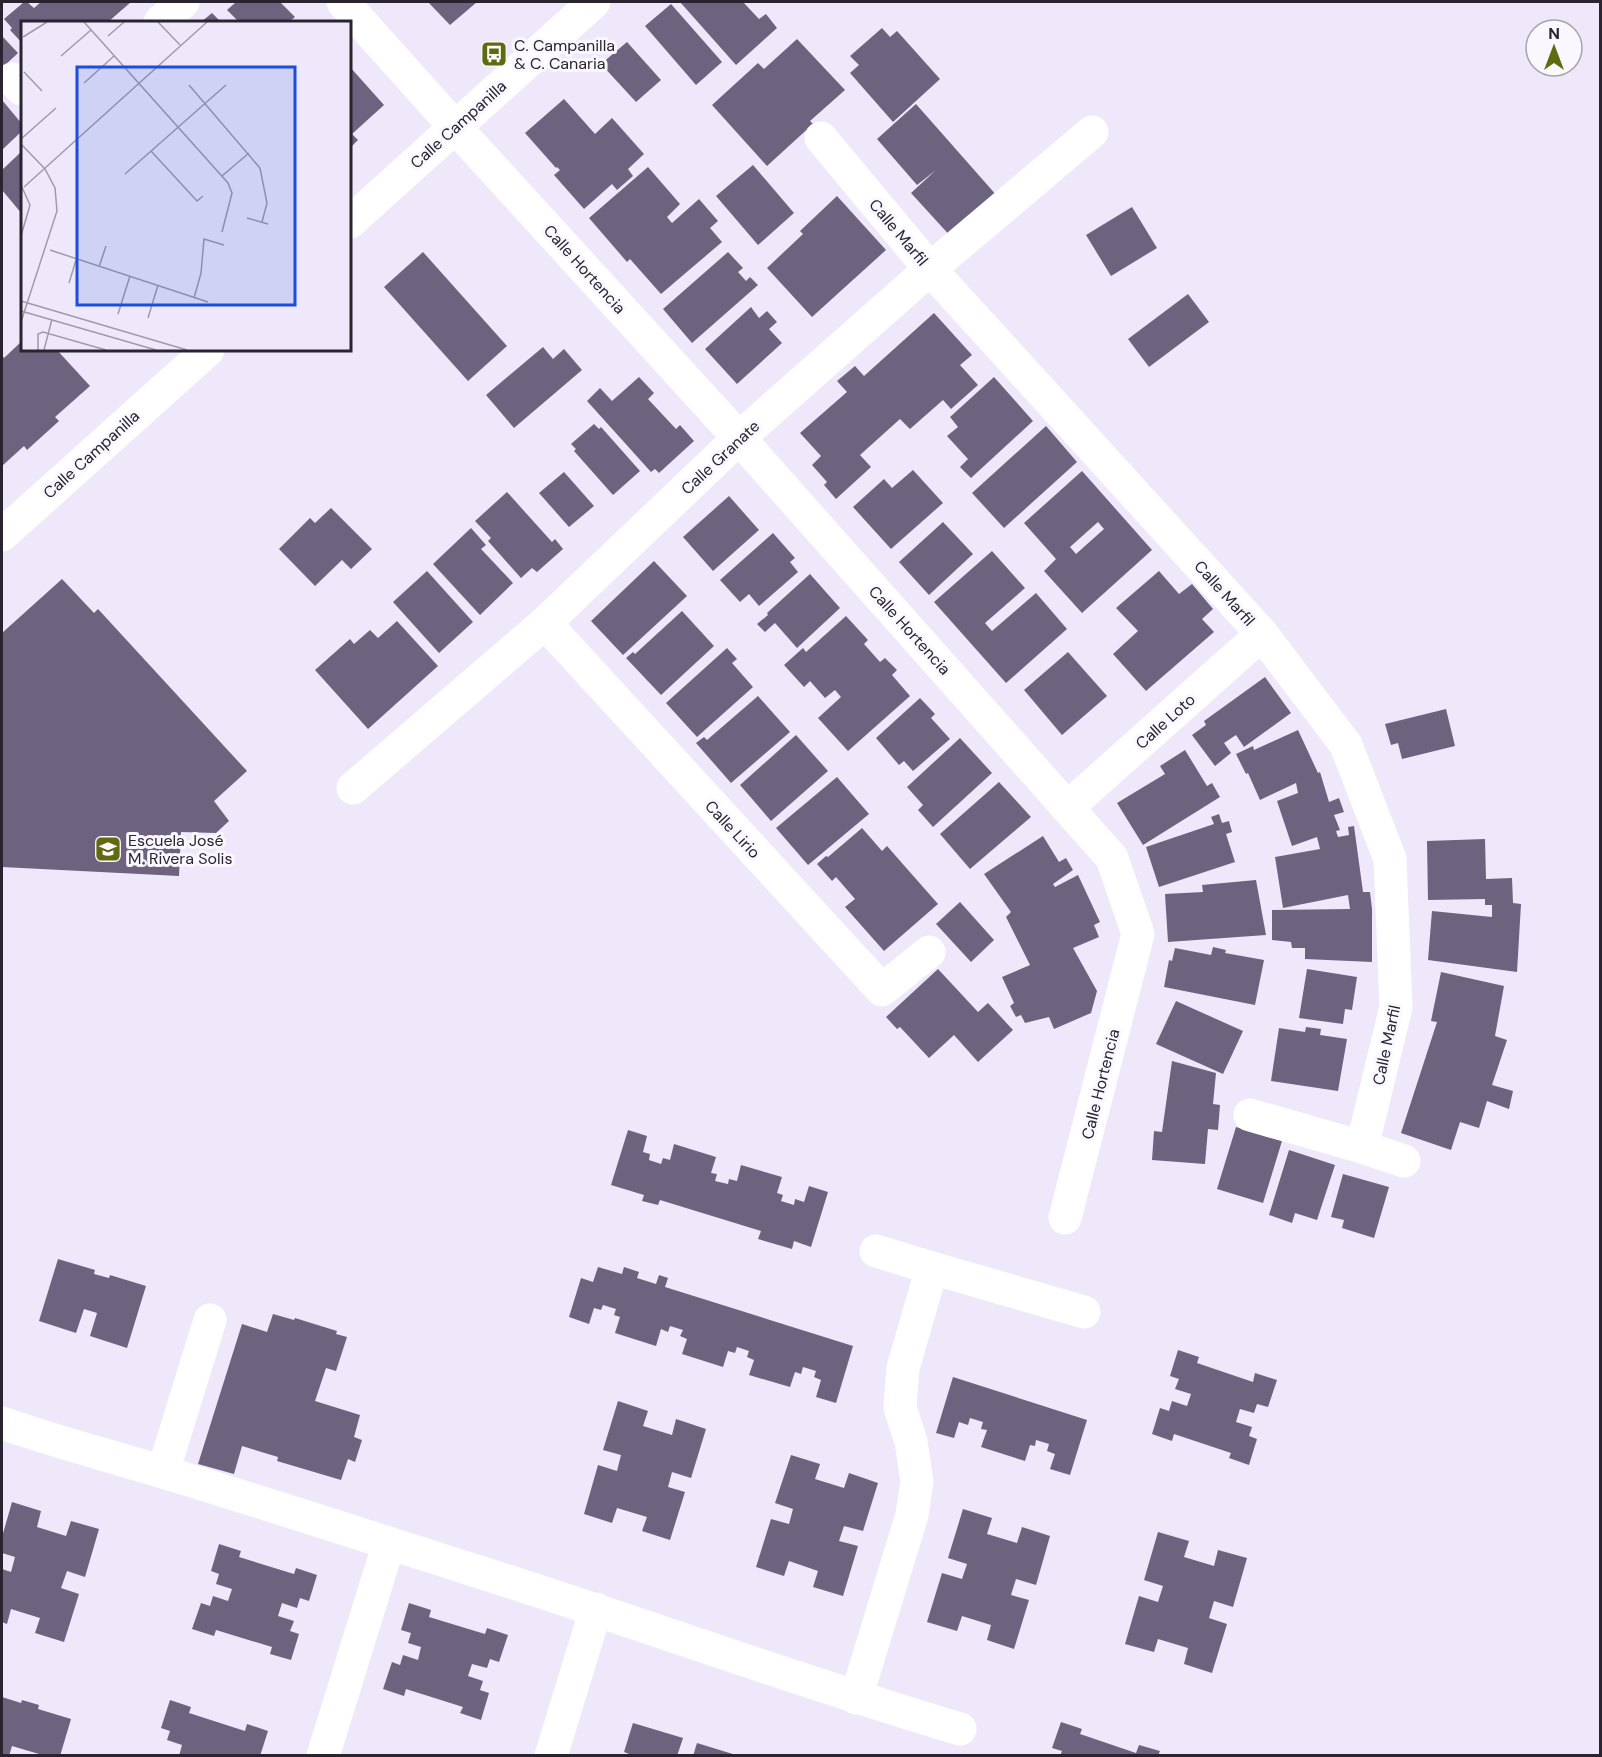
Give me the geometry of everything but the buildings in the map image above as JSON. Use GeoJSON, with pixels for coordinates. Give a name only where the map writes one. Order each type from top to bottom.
{"type":"FeatureCollection","features":[{"type":"Feature","properties":{"kind":"street"},"geometry":{"type":"LineString","coordinates":[[161,21],[183,2]]}},
{"type":"Feature","properties":{"kind":"street","name":"Calle Hortencia"},"geometry":{"type":"LineString","coordinates":[[343,2],[740,438],[1112,858],[1138,934],[1065,1218]]}},
{"type":"Feature","properties":{"kind":"street","name":"Calle Campanilla"},"geometry":{"type":"LineString","coordinates":[[351,221],[594,2]]}},
{"type":"Feature","properties":{"kind":"street","name":"Calle Granate"},"geometry":{"type":"LineString","coordinates":[[353,788],[544,623],[740,438],[930,269],[1092,132]]}},
{"type":"Feature","properties":{"kind":"street","name":"Calle Marfil"},"geometry":{"type":"LineString","coordinates":[[821,138],[930,269],[1262,634],[1346,745],[1390,859],[1396,1007],[1362,1147]]}},
{"type":"Feature","properties":{"kind":"street","name":"Calle Campanilla"},"geometry":{"type":"LineString","coordinates":[[2,535],[207,351]]}},
{"type":"Feature","properties":{"kind":"street","name":"Calle Lirio"},"geometry":{"type":"LineString","coordinates":[[544,623],[882,990],[929,952]]}},
{"type":"Feature","properties":{"kind":"street","name":"Calle Loto"},"geometry":{"type":"LineString","coordinates":[[1067,808],[1262,634]]}},
{"type":"Feature","properties":{"kind":"street"},"geometry":{"type":"LineString","coordinates":[[1250,1115],[1404,1161]]}},
{"type":"Feature","properties":{"kind":"street"},"geometry":{"type":"LineString","coordinates":[[876,1251],[1084,1312]]}},
{"type":"Feature","properties":{"kind":"street"},"geometry":{"type":"LineString","coordinates":[[856,1698],[912,1515],[917,1481],[911,1442],[900,1407],[903,1368],[932,1268]]}},
{"type":"Feature","properties":{"kind":"street"},"geometry":{"type":"LineString","coordinates":[[163,1472],[210,1320]]}},
{"type":"Feature","properties":{"kind":"street"},"geometry":{"type":"LineString","coordinates":[[2,1423],[49,1440],[163,1472],[596,1609],[856,1698],[960,1729]]}},
{"type":"Feature","properties":{"kind":"street"},"geometry":{"type":"LineString","coordinates":[[323,1755],[389,1543]]}},
{"type":"Feature","properties":{"kind":"street"},"geometry":{"type":"LineString","coordinates":[[551,1755],[596,1609]]}},
{"type":"Feature","properties":{"kind":"place","name":"C. Campanilla & C. Canaria"},"geometry":{"type":"Point","coordinates":[494,54]}},
{"type":"Feature","properties":{"kind":"place","name":"Escuela José M. Rivera Solis"},"geometry":{"type":"Point","coordinates":[108,849]}}]}
